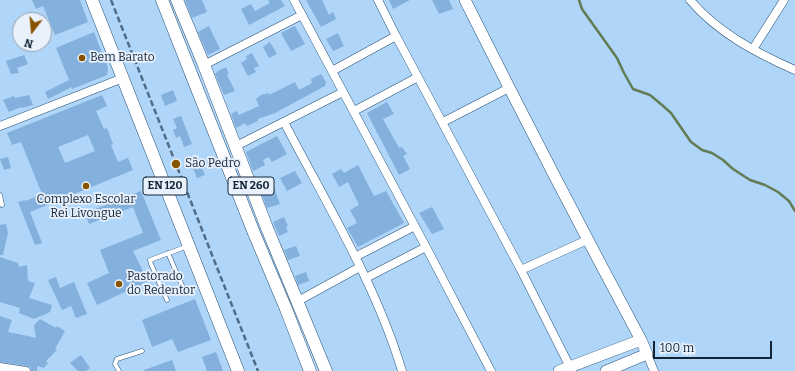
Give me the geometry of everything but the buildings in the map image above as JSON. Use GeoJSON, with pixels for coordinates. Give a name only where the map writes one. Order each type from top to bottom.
{"type":"FeatureCollection","features":[{"type":"Feature","properties":{"kind":"main road","name":"EN 120"},"geometry":{"type":"LineString","coordinates":[[92,0],[238,371]]}},
{"type":"Feature","properties":{"kind":"main road","name":"EN 260"},"geometry":{"type":"LineString","coordinates":[[162,0],[310,371]]}},
{"type":"Feature","properties":{"kind":"main road","name":"EN 260"},"geometry":{"type":"LineString","coordinates":[[177,0],[236,146],[267,228],[326,371]]}},
{"type":"Feature","properties":{"kind":"main road"},"geometry":{"type":"LineString","coordinates":[[254,233],[267,228]]}},
{"type":"Feature","properties":{"kind":"street"},"geometry":{"type":"LineString","coordinates":[[294,0],[491,371]]}},
{"type":"Feature","properties":{"kind":"street"},"geometry":{"type":"LineString","coordinates":[[378,0],[521,270],[571,369]]}},
{"type":"Feature","properties":{"kind":"street"},"geometry":{"type":"LineString","coordinates":[[465,0],[587,240],[641,340],[654,371]]}},
{"type":"Feature","properties":{"kind":"street"},"geometry":{"type":"LineString","coordinates":[[690,0],[702,14],[720,29],[753,49],[795,70]]}},
{"type":"Feature","properties":{"kind":"street"},"geometry":{"type":"LineString","coordinates":[[753,49],[784,0]]}},
{"type":"Feature","properties":{"kind":"street"},"geometry":{"type":"LineString","coordinates":[[204,65],[302,14]]}},
{"type":"Feature","properties":{"kind":"street"},"geometry":{"type":"LineString","coordinates":[[332,71],[396,36]]}},
{"type":"Feature","properties":{"kind":"street"},"geometry":{"type":"LineString","coordinates":[[354,111],[418,77]]}},
{"type":"Feature","properties":{"kind":"street"},"geometry":{"type":"LineString","coordinates":[[0,126],[123,78]]}},
{"type":"Feature","properties":{"kind":"street"},"geometry":{"type":"LineString","coordinates":[[443,122],[509,88]]}},
{"type":"Feature","properties":{"kind":"street"},"geometry":{"type":"LineString","coordinates":[[236,146],[343,92]]}},
{"type":"Feature","properties":{"kind":"street"},"geometry":{"type":"LineString","coordinates":[[284,122],[366,278],[393,340],[402,371]]}},
{"type":"Feature","properties":{"kind":"street"},"geometry":{"type":"LineString","coordinates":[[355,257],[415,226]]}},
{"type":"Feature","properties":{"kind":"street"},"geometry":{"type":"LineString","coordinates":[[521,270],[587,240]]}},
{"type":"Feature","properties":{"kind":"street"},"geometry":{"type":"LineString","coordinates":[[366,278],[426,247]]}},
{"type":"Feature","properties":{"kind":"street"},"geometry":{"type":"LineString","coordinates":[[298,301],[360,267]]}},
{"type":"Feature","properties":{"kind":"street"},"geometry":{"type":"LineString","coordinates":[[559,371],[571,369],[641,340]]}},
{"type":"Feature","properties":{"kind":"street"},"geometry":{"type":"LineString","coordinates":[[606,371],[647,354]]}},
{"type":"Feature","properties":{"kind":"street"},"geometry":{"type":"LineString","coordinates":[[0,367],[26,371]]}},
{"type":"Feature","properties":{"kind":"lane"},"geometry":{"type":"LineString","coordinates":[[0,195],[2,205]]}},
{"type":"Feature","properties":{"kind":"lane"},"geometry":{"type":"LineString","coordinates":[[167,300],[150,260],[188,246]]}},
{"type":"Feature","properties":{"kind":"lane"},"geometry":{"type":"LineString","coordinates":[[168,253],[184,290]]}},
{"type":"Feature","properties":{"kind":"lane"},"geometry":{"type":"LineString","coordinates":[[119,371],[115,364],[117,359],[142,351]]}},
{"type":"Feature","properties":{"kind":"waterway"},"geometry":{"type":"LineString","coordinates":[[579,0],[582,9],[617,58],[633,89],[650,95],[671,113],[691,142],[702,150],[712,153],[723,160],[733,169],[750,180],[765,185],[778,192],[789,201],[795,211]]}},
{"type":"Feature","properties":{"kind":"railway"},"geometry":{"type":"LineString","coordinates":[[111,0],[258,371]]}},
{"type":"Feature","properties":{"kind":"place","name":"Bem Barato"},"geometry":{"type":"Point","coordinates":[82,58]}},
{"type":"Feature","properties":{"kind":"place","name":"São Pedro"},"geometry":{"type":"Point","coordinates":[176,164]}},
{"type":"Feature","properties":{"kind":"place","name":"Complexo Escolar Rei Livongue"},"geometry":{"type":"Point","coordinates":[86,186]}},
{"type":"Feature","properties":{"kind":"place","name":"Pastorado do Redentor"},"geometry":{"type":"Point","coordinates":[119,284]}}]}
